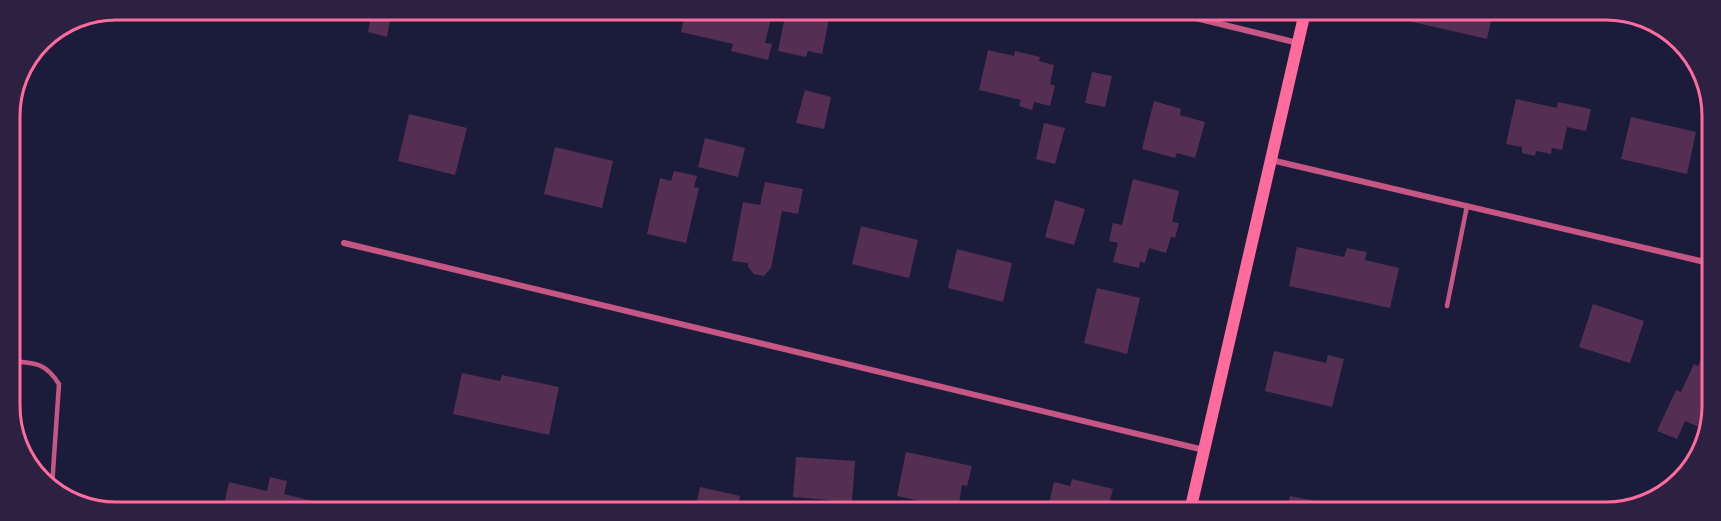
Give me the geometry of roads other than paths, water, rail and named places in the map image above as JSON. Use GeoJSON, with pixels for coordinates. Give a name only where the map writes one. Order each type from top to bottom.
{"type":"FeatureCollection","features":[{"type":"Feature","properties":{"kind":"main road"},"geometry":{"type":"LineString","coordinates":[[1192,501],[1303,20]]}},
{"type":"Feature","properties":{"kind":"street"},"geometry":{"type":"LineString","coordinates":[[1204,20],[1298,43]]}},
{"type":"Feature","properties":{"kind":"street"},"geometry":{"type":"LineString","coordinates":[[1271,160],[1702,261]]}},
{"type":"Feature","properties":{"kind":"street"},"geometry":{"type":"LineString","coordinates":[[344,243],[1204,450]]}},
{"type":"Feature","properties":{"kind":"lane"},"geometry":{"type":"LineString","coordinates":[[1447,306],[1467,206]]}},
{"type":"Feature","properties":{"kind":"lane"},"geometry":{"type":"LineString","coordinates":[[20,362],[31,362],[51,371],[59,384],[53,478]]}}]}
